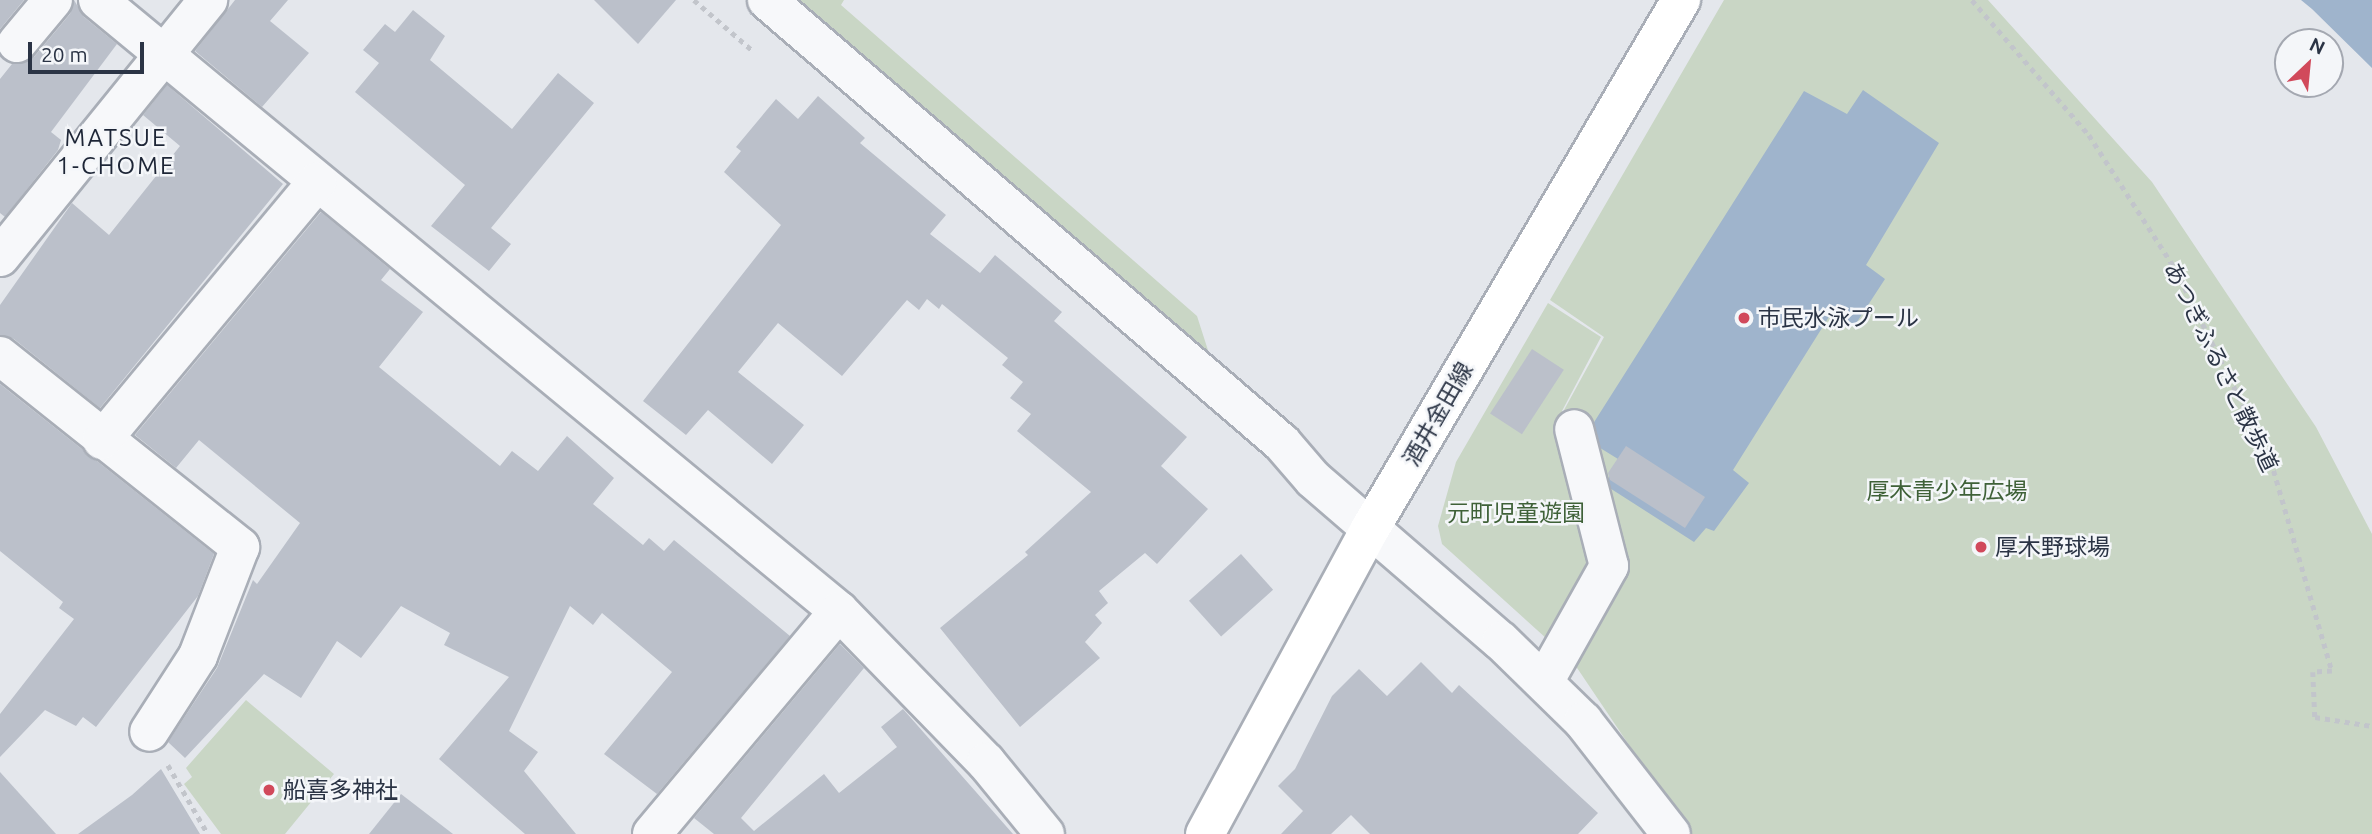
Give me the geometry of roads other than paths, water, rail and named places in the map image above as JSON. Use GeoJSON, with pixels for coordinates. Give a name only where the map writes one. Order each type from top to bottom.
{"type":"FeatureCollection","features":[{"type":"Feature","properties":{"kind":"main road","name":"酒井金田線"},"geometry":{"type":"LineString","coordinates":[[1205,834],[1370,529],[1681,0]]}},
{"type":"Feature","properties":{"kind":"street"},"geometry":{"type":"LineString","coordinates":[[17,43],[53,0]]}},
{"type":"Feature","properties":{"kind":"street"},"geometry":{"type":"LineString","coordinates":[[98,0],[839,611],[986,762],[1045,834]]}},
{"type":"Feature","properties":{"kind":"street"},"geometry":{"type":"LineString","coordinates":[[0,257],[208,0]]}},
{"type":"Feature","properties":{"kind":"street"},"geometry":{"type":"LineString","coordinates":[[766,0],[1282,443],[1313,479],[1544,682],[1583,720],[1663,828]]}},
{"type":"Feature","properties":{"kind":"street"},"geometry":{"type":"LineString","coordinates":[[102,440],[317,183]]}},
{"type":"Feature","properties":{"kind":"street"},"geometry":{"type":"LineString","coordinates":[[0,356],[102,440],[240,547],[198,656],[149,732]]}},
{"type":"Feature","properties":{"kind":"street"},"geometry":{"type":"LineString","coordinates":[[1544,682],[1609,566],[1574,429]]}},
{"type":"Feature","properties":{"kind":"street"},"geometry":{"type":"LineString","coordinates":[[652,834],[839,611]]}},
{"type":"Feature","properties":{"kind":"water"},"geometry":{"type":"Polygon","coordinates":[[[2301,0],[2372,0],[2372,68],[2344,40],[2344,28],[2331,28],[2301,0]]]}},
{"type":"Feature","properties":{"kind":"water","name":"市民水泳プール"},"geometry":{"type":"Polygon","coordinates":[[[1863,90],[1939,143],[1866,265],[1885,279],[1855,325],[1832,312],[1733,470],[1749,483],[1714,531],[1706,528],[1694,542],[1605,485],[1618,459],[1584,438],[1804,91],[1847,114],[1863,90]]]}},
{"type":"Feature","properties":{"kind":"place","name":"市民水泳プール"},"geometry":{"type":"Point","coordinates":[1744,318]}},
{"type":"Feature","properties":{"kind":"place","name":"厚木野球場"},"geometry":{"type":"Point","coordinates":[1981,547]}},
{"type":"Feature","properties":{"kind":"place","name":"船喜多神社"},"geometry":{"type":"Point","coordinates":[269,790]}},
{"type":"Feature","properties":{"kind":"district","name":"MATSUE 1-CHOME"},"geometry":{"type":"Point","coordinates":[116,152]}},
{"type":"Feature","properties":{"kind":"park label","name":"厚木青少年広場"},"geometry":{"type":"Point","coordinates":[1947,491]}},
{"type":"Feature","properties":{"kind":"park label","name":"元町児童遊園"},"geometry":{"type":"Point","coordinates":[1516,513]}}]}
